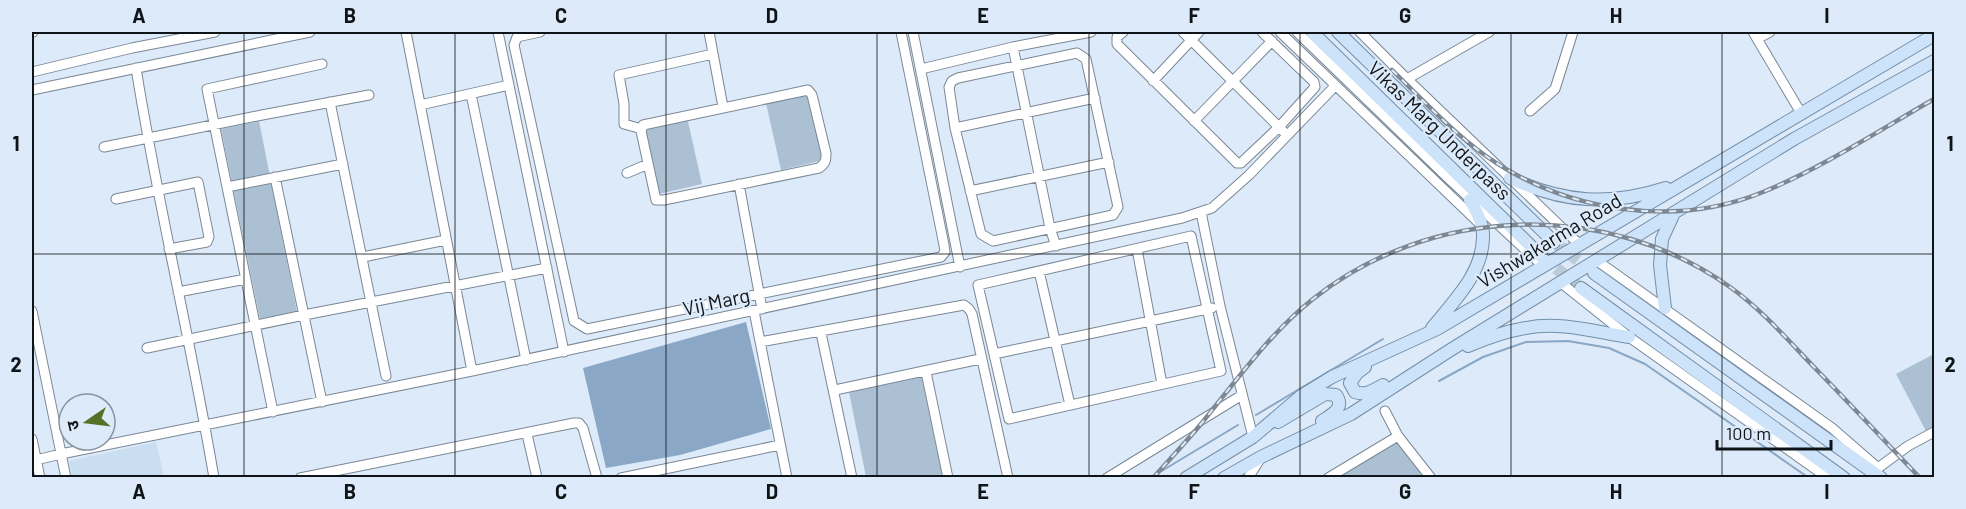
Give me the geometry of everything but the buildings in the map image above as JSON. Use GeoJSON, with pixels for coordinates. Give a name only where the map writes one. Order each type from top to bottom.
{"type":"FeatureCollection","features":[{"type":"Feature","properties":{"kind":"main road","name":"Vikas Marg Underpass"},"geometry":{"type":"LineString","coordinates":[[1312,32],[1543,262]]}},
{"type":"Feature","properties":{"kind":"main road","name":"Vikas Marg Underpass"},"geometry":{"type":"LineString","coordinates":[[1338,32],[1554,242]]}},
{"type":"Feature","properties":{"kind":"main road","name":"Vishwakarma Road"},"geometry":{"type":"LineString","coordinates":[[1186,477],[1257,434],[1300,396],[1332,377],[1428,334],[1543,262],[1580,245],[1935,35]]}},
{"type":"Feature","properties":{"kind":"main road","name":"Vishwakarma Road"},"geometry":{"type":"LineString","coordinates":[[1224,477],[1351,414],[1560,282],[1794,139],[1935,61]]}},
{"type":"Feature","properties":{"kind":"main road"},"geometry":{"type":"LineString","coordinates":[[1510,178],[1537,191],[1579,200],[1614,199],[1639,195],[1689,180]]}},
{"type":"Feature","properties":{"kind":"main road"},"geometry":{"type":"LineString","coordinates":[[1428,334],[1470,281],[1481,252],[1483,234],[1470,200]]}},
{"type":"Feature","properties":{"kind":"main road"},"geometry":{"type":"LineString","coordinates":[[1665,308],[1660,265],[1662,239],[1675,212]]}},
{"type":"Feature","properties":{"kind":"main road"},"geometry":{"type":"LineString","coordinates":[[1594,273],[1878,473]]}},
{"type":"Feature","properties":{"kind":"main road"},"geometry":{"type":"LineString","coordinates":[[1581,288],[1844,477]]}},
{"type":"Feature","properties":{"kind":"main road"},"geometry":{"type":"LineString","coordinates":[[1449,351],[1459,350],[1489,338],[1528,327],[1566,327],[1629,337]]}},
{"type":"Feature","properties":{"kind":"main road"},"geometry":{"type":"LineString","coordinates":[[1376,358],[1353,378],[1350,383],[1355,392],[1369,393],[1397,378],[1418,371]]}},
{"type":"Feature","properties":{"kind":"main road"},"geometry":{"type":"LineString","coordinates":[[1257,434],[1325,394],[1336,395],[1341,401],[1336,412],[1315,425],[1299,440]]}},
{"type":"Feature","properties":{"kind":"street"},"geometry":{"type":"LineString","coordinates":[[158,32],[161,42]]}},
{"type":"Feature","properties":{"kind":"street"},"geometry":{"type":"LineString","coordinates":[[32,72],[215,32]]}},
{"type":"Feature","properties":{"kind":"street"},"geometry":{"type":"LineString","coordinates":[[32,90],[310,32]]}},
{"type":"Feature","properties":{"kind":"street"},"geometry":{"type":"LineString","coordinates":[[406,32],[472,371]]}},
{"type":"Feature","properties":{"kind":"street"},"geometry":{"type":"LineString","coordinates":[[498,32],[564,351]]}},
{"type":"Feature","properties":{"kind":"street"},"geometry":{"type":"LineString","coordinates":[[540,32],[517,37],[514,45],[574,321],[587,328],[936,259],[945,252],[901,32]]}},
{"type":"Feature","properties":{"kind":"street"},"geometry":{"type":"LineString","coordinates":[[709,32],[723,107]]}},
{"type":"Feature","properties":{"kind":"street"},"geometry":{"type":"LineString","coordinates":[[913,32],[960,267]]}},
{"type":"Feature","properties":{"kind":"street"},"geometry":{"type":"LineString","coordinates":[[921,69],[1013,47],[1091,32]]}},
{"type":"Feature","properties":{"kind":"street"},"geometry":{"type":"LineString","coordinates":[[1123,32],[1117,37],[1117,44],[1237,163],[1241,163],[1279,127],[1315,87],[1314,82],[1262,32]]}},
{"type":"Feature","properties":{"kind":"street"},"geometry":{"type":"LineString","coordinates":[[1183,32],[1287,135]]}},
{"type":"Feature","properties":{"kind":"street"},"geometry":{"type":"LineString","coordinates":[[1153,81],[1199,32]]}},
{"type":"Feature","properties":{"kind":"street"},"geometry":{"type":"LineString","coordinates":[[1280,32],[1480,224]]}},
{"type":"Feature","properties":{"kind":"street"},"geometry":{"type":"LineString","coordinates":[[1297,32],[1470,200],[1543,262]]}},
{"type":"Feature","properties":{"kind":"street"},"geometry":{"type":"LineString","coordinates":[[1360,32],[1580,245]]}},
{"type":"Feature","properties":{"kind":"street"},"geometry":{"type":"LineString","coordinates":[[1407,79],[1489,32]]}},
{"type":"Feature","properties":{"kind":"street"},"geometry":{"type":"LineString","coordinates":[[1530,111],[1555,89],[1573,32]]}},
{"type":"Feature","properties":{"kind":"street"},"geometry":{"type":"LineString","coordinates":[[1770,32],[1755,35],[1801,113]]}},
{"type":"Feature","properties":{"kind":"street"},"geometry":{"type":"LineString","coordinates":[[1194,121],[1272,41]]}},
{"type":"Feature","properties":{"kind":"street"},"geometry":{"type":"LineString","coordinates":[[1013,47],[1050,228],[1056,246]]}},
{"type":"Feature","properties":{"kind":"street"},"geometry":{"type":"LineString","coordinates":[[1077,53],[1086,59],[1095,98],[1118,207],[1113,215],[993,241],[981,234],[955,128],[949,87],[952,81],[1077,53]]}},
{"type":"Feature","properties":{"kind":"street"},"geometry":{"type":"LineString","coordinates":[[642,129],[624,124],[624,104],[619,75],[713,54]]}},
{"type":"Feature","properties":{"kind":"street"},"geometry":{"type":"LineString","coordinates":[[273,412],[207,89],[322,64]]}},
{"type":"Feature","properties":{"kind":"street"},"geometry":{"type":"LineString","coordinates":[[136,68],[147,138],[214,477]]}},
{"type":"Feature","properties":{"kind":"street"},"geometry":{"type":"LineString","coordinates":[[420,105],[509,85]]}},
{"type":"Feature","properties":{"kind":"street","name":"Vij Marg"},"geometry":{"type":"LineString","coordinates":[[36,460],[526,360],[1182,218],[1212,208],[1249,175],[1335,86]]}},
{"type":"Feature","properties":{"kind":"street"},"geometry":{"type":"LineString","coordinates":[[808,90],[813,95],[826,162],[819,168],[658,201],[654,194],[642,129],[646,124],[723,107],[808,90]]}},
{"type":"Feature","properties":{"kind":"street"},"geometry":{"type":"LineString","coordinates":[[471,94],[526,360]]}},
{"type":"Feature","properties":{"kind":"street"},"geometry":{"type":"LineString","coordinates":[[104,147],[369,95]]}},
{"type":"Feature","properties":{"kind":"street"},"geometry":{"type":"LineString","coordinates":[[955,128],[1095,98]]}},
{"type":"Feature","properties":{"kind":"street"},"geometry":{"type":"LineString","coordinates":[[330,102],[386,376]]}},
{"type":"Feature","properties":{"kind":"street"},"geometry":{"type":"LineString","coordinates":[[970,191],[1109,162]]}},
{"type":"Feature","properties":{"kind":"street"},"geometry":{"type":"LineString","coordinates":[[227,187],[343,164]]}},
{"type":"Feature","properties":{"kind":"street"},"geometry":{"type":"LineString","coordinates":[[627,173],[648,164]]}},
{"type":"Feature","properties":{"kind":"street"},"geometry":{"type":"LineString","coordinates":[[275,177],[322,402]]}},
{"type":"Feature","properties":{"kind":"street"},"geometry":{"type":"LineString","coordinates":[[116,199],[198,182],[209,237],[207,242],[169,249]]}},
{"type":"Feature","properties":{"kind":"street"},"geometry":{"type":"LineString","coordinates":[[739,184],[760,293],[758,310],[760,342],[787,477]]}},
{"type":"Feature","properties":{"kind":"street"},"geometry":{"type":"LineString","coordinates":[[1201,212],[1220,306],[1242,395],[1257,434]]}},
{"type":"Feature","properties":{"kind":"street"},"geometry":{"type":"LineString","coordinates":[[1191,236],[1221,371],[1009,419],[978,285],[1137,249],[1191,236]]}},
{"type":"Feature","properties":{"kind":"street"},"geometry":{"type":"LineString","coordinates":[[363,257],[446,240]]}},
{"type":"Feature","properties":{"kind":"street"},"geometry":{"type":"LineString","coordinates":[[1137,249],[1162,384]]}},
{"type":"Feature","properties":{"kind":"street"},"geometry":{"type":"LineString","coordinates":[[1596,260],[1833,428],[1878,473],[1908,446],[1935,432]]}},
{"type":"Feature","properties":{"kind":"street"},"geometry":{"type":"LineString","coordinates":[[147,348],[547,268]]}},
{"type":"Feature","properties":{"kind":"street"},"geometry":{"type":"LineString","coordinates":[[1039,271],[1070,405]]}},
{"type":"Feature","properties":{"kind":"street"},"geometry":{"type":"LineString","coordinates":[[178,292],[246,279]]}},
{"type":"Feature","properties":{"kind":"street"},"geometry":{"type":"LineString","coordinates":[[1560,282],[1629,337],[1827,477]]}},
{"type":"Feature","properties":{"kind":"street"},"geometry":{"type":"LineString","coordinates":[[760,342],[821,333],[964,305],[972,314],[980,359],[1008,477]]}},
{"type":"Feature","properties":{"kind":"street"},"geometry":{"type":"LineString","coordinates":[[994,354],[1220,306]]}},
{"type":"Feature","properties":{"kind":"street"},"geometry":{"type":"LineString","coordinates":[[32,311],[66,477]]}},
{"type":"Feature","properties":{"kind":"street"},"geometry":{"type":"LineString","coordinates":[[821,333],[852,477]]}},
{"type":"Feature","properties":{"kind":"street"},"geometry":{"type":"LineString","coordinates":[[835,390],[980,359]]}},
{"type":"Feature","properties":{"kind":"street"},"geometry":{"type":"LineString","coordinates":[[926,372],[948,477]]}},
{"type":"Feature","properties":{"kind":"street"},"geometry":{"type":"LineString","coordinates":[[1107,477],[1242,395]]}},
{"type":"Feature","properties":{"kind":"street"},"geometry":{"type":"LineString","coordinates":[[1385,411],[1398,436],[1431,477]]}},
{"type":"Feature","properties":{"kind":"street"},"geometry":{"type":"LineString","coordinates":[[300,477],[579,423],[583,428],[597,477]]}},
{"type":"Feature","properties":{"kind":"street"},"geometry":{"type":"LineString","coordinates":[[526,434],[537,477]]}},
{"type":"Feature","properties":{"kind":"street"},"geometry":{"type":"LineString","coordinates":[[1328,477],[1398,436]]}},
{"type":"Feature","properties":{"kind":"street"},"geometry":{"type":"LineString","coordinates":[[32,439],[40,477]]}},
{"type":"Feature","properties":{"kind":"street"},"geometry":{"type":"LineString","coordinates":[[621,477],[780,445]]}},
{"type":"Feature","properties":{"kind":"street"},"geometry":{"type":"LineString","coordinates":[[1248,477],[1261,457]]}},
{"type":"Feature","properties":{"kind":"shaded area"},"geometry":{"type":"Polygon","coordinates":[[[809,93],[824,160],[781,170],[766,103],[809,93]]]}},
{"type":"Feature","properties":{"kind":"shaded area"},"geometry":{"type":"Polygon","coordinates":[[[687,117],[702,184],[659,194],[643,127],[687,117]]]}},
{"type":"Feature","properties":{"kind":"shaded area"},"geometry":{"type":"Polygon","coordinates":[[[259,121],[297,312],[260,319],[221,129],[259,121]]]}},
{"type":"Feature","properties":{"kind":"shaded area"},"geometry":{"type":"Polygon","coordinates":[[[746,322],[771,429],[680,455],[606,468],[583,368],[746,322]]]}},
{"type":"Feature","properties":{"kind":"shaded area"},"geometry":{"type":"Polygon","coordinates":[[[1934,354],[1934,427],[1926,431],[1896,374],[1934,354]]]}},
{"type":"Feature","properties":{"kind":"shaded area"},"geometry":{"type":"Polygon","coordinates":[[[922,377],[943,477],[866,477],[849,392],[922,377]]]}},
{"type":"Feature","properties":{"kind":"shaded area"},"geometry":{"type":"Polygon","coordinates":[[[1400,440],[1423,477],[1337,478],[1400,440]]]}},
{"type":"Feature","properties":{"kind":"shaded area"},"geometry":{"type":"Polygon","coordinates":[[[156,442],[164,477],[72,477],[69,461],[156,442]]]}},
{"type":"Feature","properties":{"kind":"waterway"},"geometry":{"type":"LineString","coordinates":[[1256,415],[1383,339]]}},
{"type":"Feature","properties":{"kind":"waterway"},"geometry":{"type":"LineString","coordinates":[[1439,381],[1483,357],[1526,342],[1568,341],[1609,348],[1645,364],[1809,478]]}},
{"type":"Feature","properties":{"kind":"waterway"},"geometry":{"type":"LineString","coordinates":[[1150,478],[1238,425]]}},
{"type":"Feature","properties":{"kind":"tunnel"},"geometry":{"type":"LineString","coordinates":[[1554,242],[1593,272]]}},
{"type":"Feature","properties":{"kind":"tunnel"},"geometry":{"type":"LineString","coordinates":[[1542,257],[1581,288]]}},
{"type":"Feature","properties":{"kind":"railway"},"geometry":{"type":"LineString","coordinates":[[1392,70],[1461,136],[1486,156],[1517,175],[1550,190],[1584,201],[1620,208],[1656,211],[1693,210],[1728,203],[1763,192],[1828,161],[1934,99]]}},
{"type":"Feature","properties":{"kind":"railway"},"geometry":{"type":"LineString","coordinates":[[1153,478],[1201,424],[1267,343],[1313,299],[1360,268],[1410,245],[1464,231],[1519,225],[1575,227],[1629,239],[1681,258],[1730,287],[1773,325],[1920,478]]}}]}
